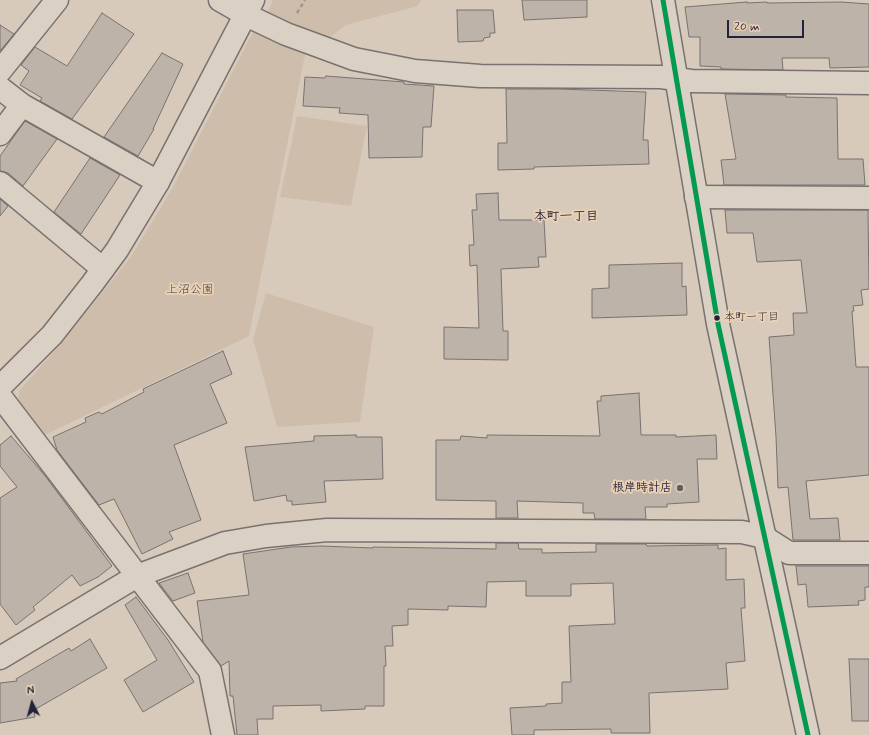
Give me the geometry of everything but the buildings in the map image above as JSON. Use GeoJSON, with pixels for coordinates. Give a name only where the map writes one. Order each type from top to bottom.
{"type":"FeatureCollection","features":[{"type":"Feature","properties":{"kind":"street"},"geometry":{"type":"LineString","coordinates":[[0,71],[57,0]]}},
{"type":"Feature","properties":{"kind":"street"},"geometry":{"type":"LineString","coordinates":[[220,0],[250,7],[286,34],[354,59],[415,71],[480,76],[661,77],[691,81],[869,83]]}},
{"type":"Feature","properties":{"kind":"street"},"geometry":{"type":"LineString","coordinates":[[662,0],[677,79],[718,324],[808,735]]}},
{"type":"Feature","properties":{"kind":"street"},"geometry":{"type":"LineString","coordinates":[[0,387],[52,335],[117,250],[158,182],[250,7]]}},
{"type":"Feature","properties":{"kind":"street"},"geometry":{"type":"LineString","coordinates":[[0,88],[22,105],[158,182]]}},
{"type":"Feature","properties":{"kind":"street"},"geometry":{"type":"LineString","coordinates":[[0,134],[22,105]]}},
{"type":"Feature","properties":{"kind":"street"},"geometry":{"type":"LineString","coordinates":[[0,183],[103,269]]}},
{"type":"Feature","properties":{"kind":"street"},"geometry":{"type":"LineString","coordinates":[[696,197],[869,198]]}},
{"type":"Feature","properties":{"kind":"street"},"geometry":{"type":"LineString","coordinates":[[0,396],[210,671],[223,735]]}},
{"type":"Feature","properties":{"kind":"street"},"geometry":{"type":"LineString","coordinates":[[0,658],[137,576],[225,543],[266,536],[327,530],[742,532],[764,537],[789,552],[869,553]]}},
{"type":"Feature","properties":{"kind":"green space"},"geometry":{"type":"Polygon","coordinates":[[[273,0],[421,0],[418,6],[346,25],[330,37],[267,14],[273,0]]]}},
{"type":"Feature","properties":{"kind":"green space","name":"上沼公園"},"geometry":{"type":"Polygon","coordinates":[[[254,30],[306,50],[249,336],[43,436],[18,408],[19,391],[65,339],[130,258],[172,189],[254,30]]]}},
{"type":"Feature","properties":{"kind":"green space"},"geometry":{"type":"Polygon","coordinates":[[[297,116],[367,126],[351,206],[280,197],[297,116]]]}},
{"type":"Feature","properties":{"kind":"green space"},"geometry":{"type":"Polygon","coordinates":[[[266,293],[374,327],[360,422],[277,427],[253,339],[266,293]]]}},
{"type":"Feature","properties":{"kind":"transit line"},"geometry":{"type":"LineString","coordinates":[[663,0],[718,324],[808,735]]}},
{"type":"Feature","properties":{"kind":"place","name":"本町一丁目"},"geometry":{"type":"Point","coordinates":[717,318]}},
{"type":"Feature","properties":{"kind":"place","name":"根岸時計店"},"geometry":{"type":"Point","coordinates":[680,488]}},
{"type":"Feature","properties":{"kind":"district","name":"本町一丁目"},"geometry":{"type":"Point","coordinates":[566,217]}}]}
